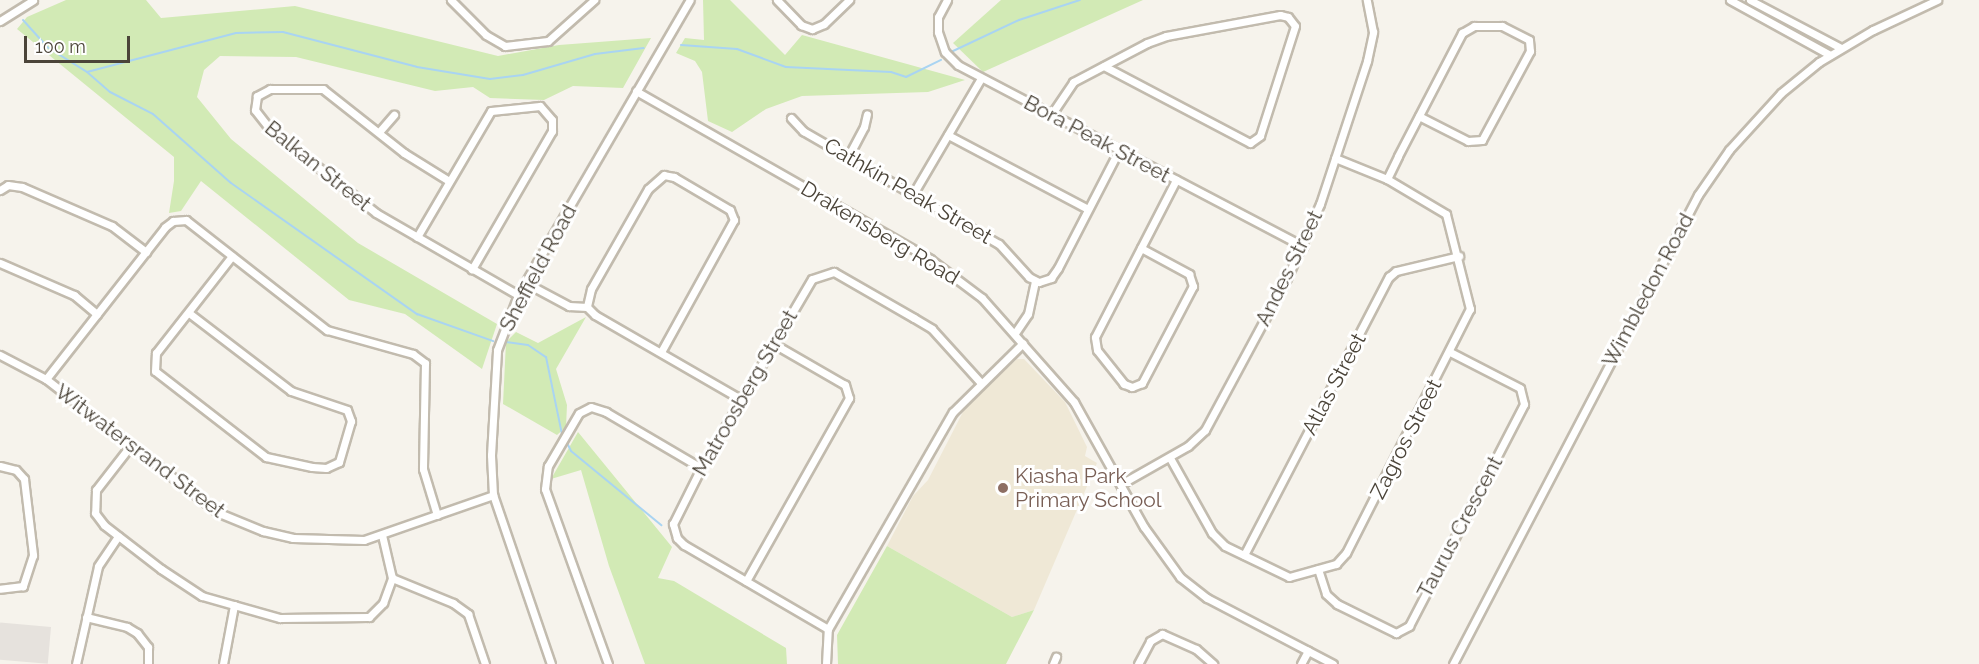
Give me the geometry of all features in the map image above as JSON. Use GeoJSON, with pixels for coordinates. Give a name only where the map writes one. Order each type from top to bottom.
{"type":"FeatureCollection","features":[{"type":"Feature","properties":{"kind":"street"},"geometry":{"type":"LineString","coordinates":[[0,21],[33,0]]}},
{"type":"Feature","properties":{"kind":"street"},"geometry":{"type":"LineString","coordinates":[[453,1],[486,35],[505,46],[548,40],[594,0]]}},
{"type":"Feature","properties":{"kind":"street","name":"Sheffield Road"},"geometry":{"type":"LineString","coordinates":[[551,664],[494,495],[495,371],[502,332],[518,295],[690,0]]}},
{"type":"Feature","properties":{"kind":"street"},"geometry":{"type":"LineString","coordinates":[[777,0],[801,25],[812,29],[824,24],[849,0]]}},
{"type":"Feature","properties":{"kind":"street","name":"Bora Peak Street"},"geometry":{"type":"LineString","coordinates":[[947,0],[938,17],[942,46],[952,61],[1303,246]]}},
{"type":"Feature","properties":{"kind":"street","name":"Andes Street"},"geometry":{"type":"LineString","coordinates":[[1121,484],[1170,458],[1194,441],[1210,423],[1303,246],[1371,48],[1373,32],[1367,0]]}},
{"type":"Feature","properties":{"kind":"street"},"geometry":{"type":"LineString","coordinates":[[1730,0],[1830,55]]}},
{"type":"Feature","properties":{"kind":"street"},"geometry":{"type":"LineString","coordinates":[[1750,0],[1841,48]]}},
{"type":"Feature","properties":{"kind":"street","name":"Wimbledon Road"},"geometry":{"type":"LineString","coordinates":[[1453,664],[1698,195],[1728,150],[1760,114],[1830,55],[1937,0]]}},
{"type":"Feature","properties":{"kind":"street"},"geometry":{"type":"LineString","coordinates":[[1052,115],[1072,82],[1104,66],[1166,36],[1280,15],[1288,17],[1295,26],[1262,132],[1253,142],[1238,138],[1104,66]]}},
{"type":"Feature","properties":{"kind":"street"},"geometry":{"type":"LineString","coordinates":[[1387,179],[1419,116],[1466,30],[1474,26],[1502,27],[1528,40],[1530,51],[1482,140],[1467,141],[1419,116]]}},
{"type":"Feature","properties":{"kind":"street"},"geometry":{"type":"LineString","coordinates":[[913,194],[981,78]]}},
{"type":"Feature","properties":{"kind":"street","name":"Balkan Street"},"geometry":{"type":"LineString","coordinates":[[449,181],[425,168],[324,89],[270,89],[260,92],[255,100],[255,110],[270,129],[376,213],[518,295]]}},
{"type":"Feature","properties":{"kind":"street","name":"Drakensberg Road"},"geometry":{"type":"LineString","coordinates":[[636,91],[937,264],[982,298],[1074,402],[1161,555],[1180,577],[1207,598],[1333,664]]}},
{"type":"Feature","properties":{"kind":"street"},"geometry":{"type":"LineString","coordinates":[[417,237],[491,111],[529,105],[540,106],[549,114],[552,131],[472,269]]}},
{"type":"Feature","properties":{"kind":"street"},"geometry":{"type":"LineString","coordinates":[[848,157],[864,127],[867,114]]}},
{"type":"Feature","properties":{"kind":"street"},"geometry":{"type":"LineString","coordinates":[[379,132],[394,115]]}},
{"type":"Feature","properties":{"kind":"street","name":"Cathkin Peak Street"},"geometry":{"type":"LineString","coordinates":[[791,118],[803,131],[999,244],[1035,281]]}},
{"type":"Feature","properties":{"kind":"street"},"geometry":{"type":"LineString","coordinates":[[948,135],[1088,209]]}},
{"type":"Feature","properties":{"kind":"street"},"geometry":{"type":"LineString","coordinates":[[1015,333],[1028,314],[1035,281],[1053,276],[1119,150]]}},
{"type":"Feature","properties":{"kind":"street","name":"Zagros Street"},"geometry":{"type":"LineString","coordinates":[[1170,458],[1215,538],[1244,555],[1289,577],[1338,562],[1346,553],[1470,313],[1459,256],[1446,214],[1387,179],[1335,158]]}},
{"type":"Feature","properties":{"kind":"street"},"geometry":{"type":"LineString","coordinates":[[587,306],[591,289],[659,176],[674,177],[730,210],[734,226],[661,352]]}},
{"type":"Feature","properties":{"kind":"street"},"geometry":{"type":"LineString","coordinates":[[1141,248],[1189,274],[1193,284],[1142,383],[1132,387],[1124,384],[1097,350],[1095,337],[1176,180]]}},
{"type":"Feature","properties":{"kind":"street"},"geometry":{"type":"LineString","coordinates":[[0,190],[8,185],[22,187],[112,226],[146,252]]}},
{"type":"Feature","properties":{"kind":"street"},"geometry":{"type":"LineString","coordinates":[[46,379],[165,228],[183,220],[327,330],[413,354],[425,363],[423,469],[437,515]]}},
{"type":"Feature","properties":{"kind":"street"},"geometry":{"type":"LineString","coordinates":[[189,313],[291,391],[347,410],[351,421],[339,462],[326,468],[266,457],[157,374],[153,362],[156,353],[232,256]]}},
{"type":"Feature","properties":{"kind":"street","name":"Atlas Street"},"geometry":{"type":"LineString","coordinates":[[1244,555],[1389,278],[1396,271],[1459,256]]}},
{"type":"Feature","properties":{"kind":"street"},"geometry":{"type":"LineString","coordinates":[[0,263],[74,296],[97,314]]}},
{"type":"Feature","properties":{"kind":"street","name":"Matroosberg Street"},"geometry":{"type":"LineString","coordinates":[[828,629],[684,545],[674,531],[675,517],[701,468],[812,279],[834,272],[932,329],[980,382]]}},
{"type":"Feature","properties":{"kind":"street"},"geometry":{"type":"LineString","coordinates":[[526,283],[569,306],[587,306],[595,315],[741,400]]}},
{"type":"Feature","properties":{"kind":"street"},"geometry":{"type":"LineString","coordinates":[[826,664],[828,629],[953,412],[980,382],[1023,343]]}},
{"type":"Feature","properties":{"kind":"street"},"geometry":{"type":"LineString","coordinates":[[746,581],[849,398],[845,385],[774,344]]}},
{"type":"Feature","properties":{"kind":"street","name":"Taurus Crescent"},"geometry":{"type":"LineString","coordinates":[[1318,569],[1326,594],[1337,604],[1396,633],[1408,626],[1524,404],[1520,388],[1450,352]]}},
{"type":"Feature","properties":{"kind":"street","name":"Witwatersrand Street"},"geometry":{"type":"LineString","coordinates":[[0,356],[46,379],[233,521],[293,538],[364,540],[494,495]]}},
{"type":"Feature","properties":{"kind":"street"},"geometry":{"type":"LineString","coordinates":[[608,664],[545,489],[548,466],[579,413],[591,407],[606,412],[701,468]]}},
{"type":"Feature","properties":{"kind":"street"},"geometry":{"type":"LineString","coordinates":[[131,445],[94,497],[98,519],[189,590],[280,618],[364,618],[378,610],[392,578],[382,535]]}},
{"type":"Feature","properties":{"kind":"street"},"geometry":{"type":"LineString","coordinates":[[0,466],[16,470],[24,479],[33,555],[23,586],[0,589]]}},
{"type":"Feature","properties":{"kind":"street"},"geometry":{"type":"LineString","coordinates":[[76,664],[98,566],[118,536]]}},
{"type":"Feature","properties":{"kind":"street"},"geometry":{"type":"LineString","coordinates":[[392,578],[453,603],[468,614],[485,664]]}},
{"type":"Feature","properties":{"kind":"street"},"geometry":{"type":"LineString","coordinates":[[223,664],[234,605]]}},
{"type":"Feature","properties":{"kind":"street"},"geometry":{"type":"LineString","coordinates":[[86,617],[127,627],[136,633],[148,647],[148,664]]}},
{"type":"Feature","properties":{"kind":"street"},"geometry":{"type":"LineString","coordinates":[[1138,664],[1150,641],[1162,634],[1196,649],[1213,664]]}},
{"type":"Feature","properties":{"kind":"street"},"geometry":{"type":"LineString","coordinates":[[1301,664],[1308,651]]}},
{"type":"Feature","properties":{"kind":"shaded area","name":"Kiasha Park Primary School"},"geometry":{"type":"Polygon","coordinates":[[[1017,359],[1024,359],[1065,402],[1087,447],[1085,456],[1097,463],[1034,610],[1012,617],[887,546],[913,496],[928,480],[966,406],[1017,359]]]}},
{"type":"Feature","properties":{"kind":"shaded area"},"geometry":{"type":"Polygon","coordinates":[[[0,623],[51,627],[48,664],[0,660],[0,623]]]}},
{"type":"Feature","properties":{"kind":"green space"},"geometry":{"type":"Polygon","coordinates":[[[66,0],[146,0],[161,18],[295,6],[498,56],[559,45],[651,38],[623,88],[573,86],[544,100],[490,98],[473,87],[435,91],[296,57],[220,56],[204,70],[197,97],[231,139],[358,243],[497,324],[482,369],[405,314],[349,300],[201,181],[181,211],[169,213],[174,181],[174,157],[17,29],[27,17],[66,0]]]}},
{"type":"Feature","properties":{"kind":"green space"},"geometry":{"type":"Polygon","coordinates":[[[703,0],[730,0],[785,55],[802,35],[965,80],[928,92],[802,96],[766,109],[732,132],[708,121],[702,72],[695,61],[676,53],[685,38],[704,40],[703,0]]]}},
{"type":"Feature","properties":{"kind":"green space"},"geometry":{"type":"Polygon","coordinates":[[[1001,0],[1143,0],[983,72],[953,43],[1001,0]]]}},
{"type":"Feature","properties":{"kind":"green space"},"geometry":{"type":"Polygon","coordinates":[[[586,317],[556,369],[567,405],[566,427],[557,435],[503,404],[506,342],[516,332],[538,343],[586,317]]]}},
{"type":"Feature","properties":{"kind":"green space"},"geometry":{"type":"Polygon","coordinates":[[[578,432],[672,547],[658,578],[674,581],[786,648],[787,664],[645,664],[609,566],[581,470],[551,479],[578,432]]]}},
{"type":"Feature","properties":{"kind":"green space"},"geometry":{"type":"Polygon","coordinates":[[[887,546],[1012,617],[1034,610],[1006,664],[838,664],[837,635],[887,546]]]}},
{"type":"Feature","properties":{"kind":"waterway"},"geometry":{"type":"LineString","coordinates":[[951,52],[1019,20],[1080,0]]}},
{"type":"Feature","properties":{"kind":"waterway"},"geometry":{"type":"LineString","coordinates":[[23,20],[47,47],[87,72],[236,33],[283,32],[417,67],[490,79],[523,75],[595,54],[644,48]]}},
{"type":"Feature","properties":{"kind":"waterway"},"geometry":{"type":"LineString","coordinates":[[681,45],[737,49],[786,67],[891,72],[906,77],[941,60]]}},
{"type":"Feature","properties":{"kind":"waterway"},"geometry":{"type":"LineString","coordinates":[[87,72],[110,92],[153,114],[231,183],[417,314],[493,341]]}},
{"type":"Feature","properties":{"kind":"waterway"},"geometry":{"type":"LineString","coordinates":[[506,342],[528,345],[546,357],[562,434]]}},
{"type":"Feature","properties":{"kind":"waterway"},"geometry":{"type":"LineString","coordinates":[[566,441],[571,451],[661,525]]}},
{"type":"Feature","properties":{"kind":"place","name":"Kiasha Park Primary School"},"geometry":{"type":"Point","coordinates":[1003,488]}}]}
